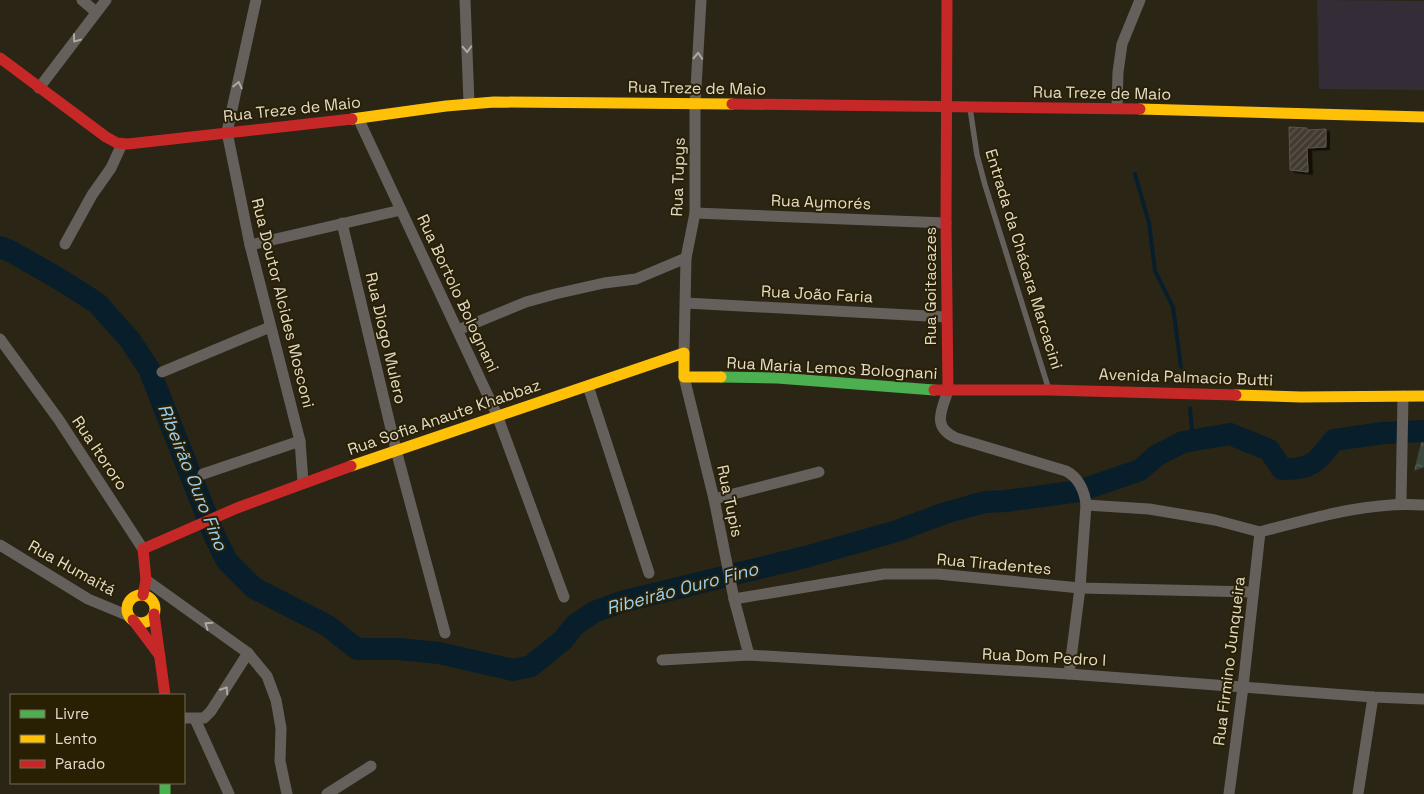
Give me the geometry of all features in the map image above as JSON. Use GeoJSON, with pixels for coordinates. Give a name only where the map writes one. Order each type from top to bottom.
{"type":"FeatureCollection","features":[{"type":"Feature","properties":{"kind":"street"},"geometry":{"type":"LineString","coordinates":[[82,0],[96,12]]}},
{"type":"Feature","properties":{"kind":"street"},"geometry":{"type":"LineString","coordinates":[[39,88],[106,0]]}},
{"type":"Feature","properties":{"kind":"street"},"geometry":{"type":"LineString","coordinates":[[227,132],[256,0]]}},
{"type":"Feature","properties":{"kind":"street"},"geometry":{"type":"LineString","coordinates":[[465,0],[469,103]]}},
{"type":"Feature","properties":{"kind":"street","name":"Rua Tupys"},"geometry":{"type":"LineString","coordinates":[[684,354],[686,258],[695,213],[695,105],[701,0]]}},
{"type":"Feature","properties":{"kind":"street","name":"Rua Goitacazes"},"geometry":{"type":"LineString","coordinates":[[947,0],[946,317],[948,391],[940,422],[944,431],[949,435],[1056,467],[1075,476],[1085,500]]}},
{"type":"Feature","properties":{"kind":"street"},"geometry":{"type":"LineString","coordinates":[[1117,108],[1118,72],[1122,44],[1140,0]]}},
{"type":"Feature","properties":{"kind":"street"},"geometry":{"type":"LineString","coordinates":[[0,58],[106,137],[122,144],[65,244]]}},
{"type":"Feature","properties":{"kind":"street","name":"Rua Treze de Maio"},"geometry":{"type":"LineString","coordinates":[[122,144],[358,118],[469,103],[494,102],[1117,108],[1424,117]]}},
{"type":"Feature","properties":{"kind":"street","name":"Rua Bortolo Bolognani"},"geometry":{"type":"LineString","coordinates":[[358,118],[497,415],[564,597]]}},
{"type":"Feature","properties":{"kind":"street","name":"Rua Doutor Alcides Mosconi"},"geometry":{"type":"LineString","coordinates":[[227,132],[250,245],[300,441],[303,482]]}},
{"type":"Feature","properties":{"kind":"street"},"geometry":{"type":"LineString","coordinates":[[250,245],[401,210]]}},
{"type":"Feature","properties":{"kind":"street","name":"Rua Aymorés"},"geometry":{"type":"LineString","coordinates":[[695,213],[946,223]]}},
{"type":"Feature","properties":{"kind":"street","name":"Rua Diogo Mulero"},"geometry":{"type":"LineString","coordinates":[[342,223],[396,450],[445,634]]}},
{"type":"Feature","properties":{"kind":"street"},"geometry":{"type":"LineString","coordinates":[[458,330],[526,302],[587,287],[636,279],[686,258]]}},
{"type":"Feature","properties":{"kind":"street","name":"Rua João Faria"},"geometry":{"type":"LineString","coordinates":[[686,303],[946,317]]}},
{"type":"Feature","properties":{"kind":"street"},"geometry":{"type":"LineString","coordinates":[[162,372],[270,327]]}},
{"type":"Feature","properties":{"kind":"street","name":"Rua Itororo"},"geometry":{"type":"LineString","coordinates":[[0,339],[60,420],[143,549],[146,580],[143,595]]}},
{"type":"Feature","properties":{"kind":"street","name":"Rua Sofia Anaute Khabbaz"},"geometry":{"type":"LineString","coordinates":[[143,549],[185,529],[303,482],[497,415],[684,354]]}},
{"type":"Feature","properties":{"kind":"street","name":"Rua Tupis"},"geometry":{"type":"LineString","coordinates":[[684,354],[684,377],[714,499],[731,587],[749,655]]}},
{"type":"Feature","properties":{"kind":"street","name":"Rua Maria Lemos Bolognani"},"geometry":{"type":"LineString","coordinates":[[684,377],[777,378],[948,391]]}},
{"type":"Feature","properties":{"kind":"street"},"geometry":{"type":"LineString","coordinates":[[588,386],[649,573]]}},
{"type":"Feature","properties":{"kind":"street","name":"Avenida Palmacio Butti"},"geometry":{"type":"LineString","coordinates":[[948,391],[1049,390],[1301,397],[1424,396]]}},
{"type":"Feature","properties":{"kind":"street"},"geometry":{"type":"LineString","coordinates":[[1401,503],[1403,396]]}},
{"type":"Feature","properties":{"kind":"street"},"geometry":{"type":"LineString","coordinates":[[203,474],[300,441]]}},
{"type":"Feature","properties":{"kind":"street"},"geometry":{"type":"LineString","coordinates":[[714,499],[818,472]]}},
{"type":"Feature","properties":{"kind":"street"},"geometry":{"type":"LineString","coordinates":[[1069,674],[1080,588],[1085,500],[1215,520],[1260,532],[1301,521],[1360,509],[1401,503],[1424,505]]}},
{"type":"Feature","properties":{"kind":"street","name":"Rua Firmino Junqueira"},"geometry":{"type":"LineString","coordinates":[[1229,794],[1260,532]]}},
{"type":"Feature","properties":{"kind":"street","name":"Rua Humaitá"},"geometry":{"type":"LineString","coordinates":[[0,545],[88,599],[131,618]]}},
{"type":"Feature","properties":{"kind":"street","name":"Rua Tiradentes"},"geometry":{"type":"LineString","coordinates":[[734,599],[884,574],[938,574],[1080,588],[1253,592]]}},
{"type":"Feature","properties":{"kind":"street"},"geometry":{"type":"LineString","coordinates":[[146,580],[248,653],[267,676],[276,700],[281,728],[280,762],[287,794]]}},
{"type":"Feature","properties":{"kind":"street"},"geometry":{"type":"LineString","coordinates":[[143,595],[149,597],[155,608],[154,614],[165,694]]}},
{"type":"Feature","properties":{"kind":"street","name":"Rua Humaitá"},"geometry":{"type":"LineString","coordinates":[[131,618],[127,610],[131,598],[143,595]]}},
{"type":"Feature","properties":{"kind":"street"},"geometry":{"type":"LineString","coordinates":[[131,618],[139,623],[145,622],[154,614]]}},
{"type":"Feature","properties":{"kind":"street"},"geometry":{"type":"LineString","coordinates":[[131,618],[160,657]]}},
{"type":"Feature","properties":{"kind":"street"},"geometry":{"type":"LineString","coordinates":[[229,794],[190,718],[204,718],[211,711],[248,653]]}},
{"type":"Feature","properties":{"kind":"street","name":"Rua Dom Pedro I"},"geometry":{"type":"LineString","coordinates":[[662,660],[749,655],[1069,674],[1373,697],[1424,699]]}},
{"type":"Feature","properties":{"kind":"street"},"geometry":{"type":"LineString","coordinates":[[1358,794],[1373,697]]}},
{"type":"Feature","properties":{"kind":"street"},"geometry":{"type":"LineString","coordinates":[[327,794],[371,766]]}},
{"type":"Feature","properties":{"kind":"lane","name":"Entrada da Chácara Marcacini"},"geometry":{"type":"LineString","coordinates":[[970,107],[977,155],[984,185],[1049,390]]}},
{"type":"Feature","properties":{"kind":"shaded area"},"geometry":{"type":"Polygon","coordinates":[[[1317,0],[1424,1],[1424,90],[1319,89],[1317,0]]]}},
{"type":"Feature","properties":{"kind":"green space"},"geometry":{"type":"Polygon","coordinates":[[[1424,431],[1424,467],[1414,471],[1424,431]]]}},
{"type":"Feature","properties":{"kind":"building"},"geometry":{"type":"Polygon","coordinates":[[[1289,127],[1307,128],[1307,130],[1326,129],[1326,147],[1307,148],[1308,172],[1290,170],[1289,127]]]}},
{"type":"Feature","properties":{"kind":"waterway"},"geometry":{"type":"LineString","coordinates":[[1135,174],[1149,223],[1155,271],[1173,307],[1181,367]]}},
{"type":"Feature","properties":{"kind":"waterway","name":"Ribeirão Ouro Fino"},"geometry":{"type":"LineString","coordinates":[[0,247],[61,280],[97,303],[130,340],[149,369],[215,537],[227,561],[254,588],[328,626],[357,649],[399,649],[439,653],[513,670],[531,666],[563,640],[575,625],[594,612],[621,602],[809,556],[897,531],[945,513],[985,502],[1079,491],[1140,470],[1156,456],[1183,442],[1230,434],[1269,450],[1282,469],[1292,469],[1307,466],[1318,459],[1334,440],[1383,433],[1424,431]]}},
{"type":"Feature","properties":{"kind":"waterway"},"geometry":{"type":"LineString","coordinates":[[1190,408],[1193,440]]}},
{"type":"Feature","properties":{"kind":"traffic: fast"},"geometry":{"type":"LineString","coordinates":[[721,377],[777,378],[934,390]]}},
{"type":"Feature","properties":{"kind":"traffic: fast"},"geometry":{"type":"LineString","coordinates":[[165,784],[165,794]]}},
{"type":"Feature","properties":{"kind":"traffic: slow"},"geometry":{"type":"LineString","coordinates":[[352,119],[446,106],[494,102],[732,104]]}},
{"type":"Feature","properties":{"kind":"traffic: slow"},"geometry":{"type":"LineString","coordinates":[[1140,109],[1424,117]]}},
{"type":"Feature","properties":{"kind":"traffic: slow"},"geometry":{"type":"LineString","coordinates":[[351,466],[684,353],[684,377],[721,377]]}},
{"type":"Feature","properties":{"kind":"traffic: slow"},"geometry":{"type":"LineString","coordinates":[[1236,395],[1301,397],[1424,396]]}},
{"type":"Feature","properties":{"kind":"traffic: slow"},"geometry":{"type":"LineString","coordinates":[[141,595],[151,599],[155,609],[151,619],[141,623],[131,619],[127,609],[131,599],[141,595]]}},
{"type":"Feature","properties":{"kind":"traffic: jam"},"geometry":{"type":"LineString","coordinates":[[947,0],[946,223],[948,391]]}},
{"type":"Feature","properties":{"kind":"traffic: jam"},"geometry":{"type":"LineString","coordinates":[[0,58],[106,137],[117,143],[128,144],[352,119]]}},
{"type":"Feature","properties":{"kind":"traffic: jam"},"geometry":{"type":"LineString","coordinates":[[732,104],[1140,109]]}},
{"type":"Feature","properties":{"kind":"traffic: jam"},"geometry":{"type":"LineString","coordinates":[[934,390],[1049,390],[1236,395]]}},
{"type":"Feature","properties":{"kind":"traffic: jam"},"geometry":{"type":"LineString","coordinates":[[143,595],[146,580],[143,549],[237,508],[351,466]]}},
{"type":"Feature","properties":{"kind":"traffic: jam"},"geometry":{"type":"LineString","coordinates":[[154,614],[165,694]]}},
{"type":"Feature","properties":{"kind":"traffic: jam"},"geometry":{"type":"LineString","coordinates":[[133,620],[160,656]]}}]}
